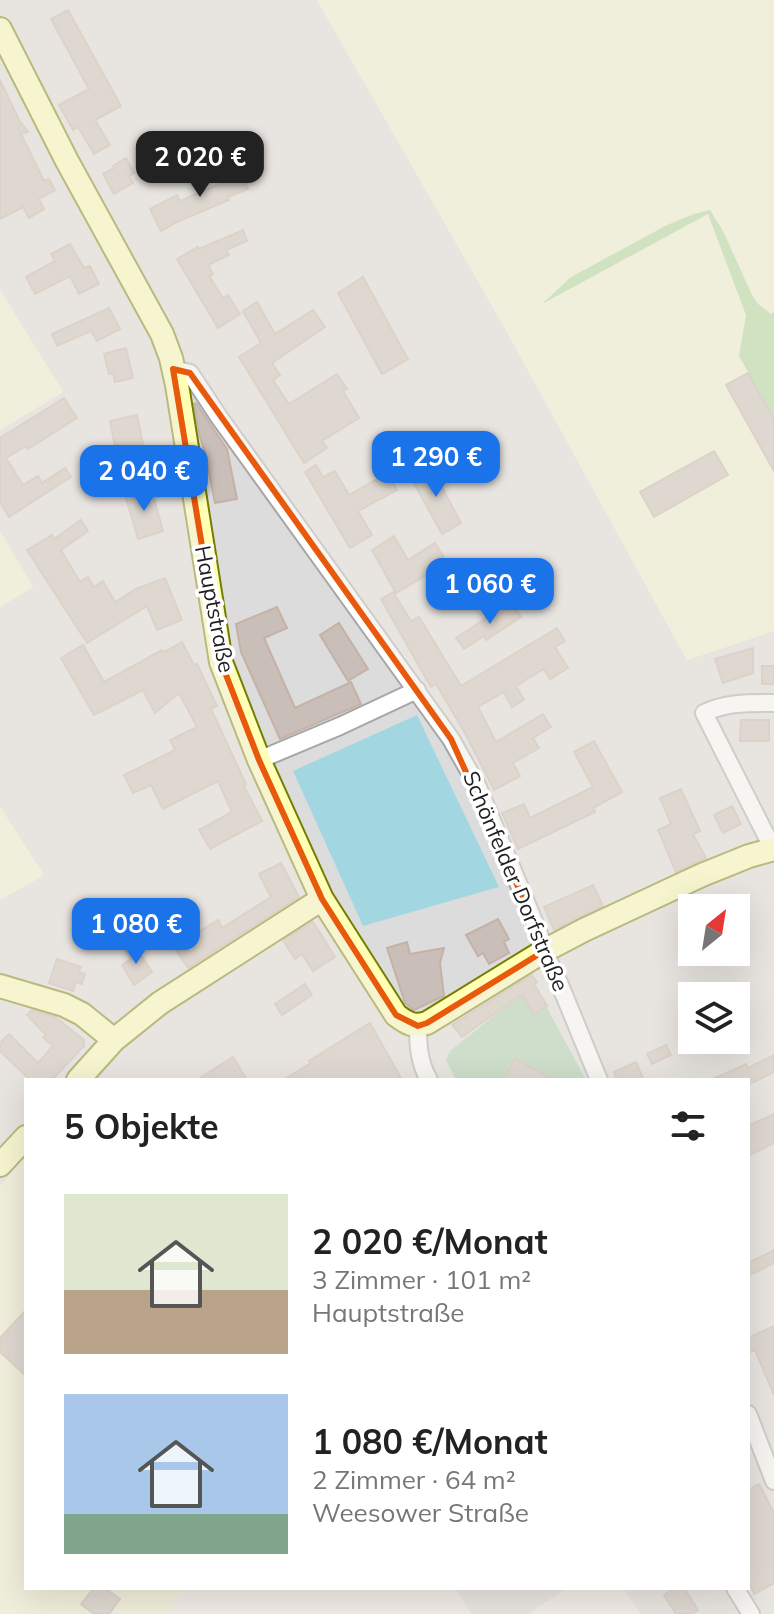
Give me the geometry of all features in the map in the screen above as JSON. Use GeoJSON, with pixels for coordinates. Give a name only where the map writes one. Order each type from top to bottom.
{"type":"FeatureCollection","features":[{"type":"Feature","properties":{"kind":"main road","name":"Hauptstraße"},"geometry":{"type":"LineString","coordinates":[[0,29],[67,161],[159,328],[173,369],[221,662],[259,760],[322,899],[396,1015],[418,1026]]}},
{"type":"Feature","properties":{"kind":"main road"},"geometry":{"type":"LineString","coordinates":[[418,1026],[584,930],[702,875],[774,849]]}},
{"type":"Feature","properties":{"kind":"main road"},"geometry":{"type":"LineString","coordinates":[[80,1078],[114,1040],[160,1003],[322,899]]}},
{"type":"Feature","properties":{"kind":"main road"},"geometry":{"type":"LineString","coordinates":[[0,986],[64,1005],[82,1014],[114,1040]]}},
{"type":"Feature","properties":{"kind":"main road"},"geometry":{"type":"LineString","coordinates":[[0,1165],[24,1139]]}},
{"type":"Feature","properties":{"kind":"street","name":"Schönfelder Dorfstraße"},"geometry":{"type":"LineString","coordinates":[[173,369],[190,373],[451,739],[478,787],[598,1078]]}},
{"type":"Feature","properties":{"kind":"street"},"geometry":{"type":"LineString","coordinates":[[259,760],[417,690]]}},
{"type":"Feature","properties":{"kind":"street"},"geometry":{"type":"LineString","coordinates":[[774,703],[738,703],[719,706],[704,713],[774,849]]}},
{"type":"Feature","properties":{"kind":"street"},"geometry":{"type":"LineString","coordinates":[[418,1026],[418,1052],[428,1078]]}},
{"type":"Feature","properties":{"kind":"street"},"geometry":{"type":"LineString","coordinates":[[750,1419],[774,1481]]}},
{"type":"Feature","properties":{"kind":"street"},"geometry":{"type":"LineString","coordinates":[[736,1590],[751,1614]]}},
{"type":"Feature","properties":{"kind":"highlighted area"},"geometry":{"type":"Polygon","coordinates":[[[173,369],[190,373],[451,739],[539,933],[544,951],[427,1023],[418,1026],[396,1015],[322,899],[259,760],[221,662],[173,369]]]}},
{"type":"Feature","properties":{"kind":"shaded area"},"geometry":{"type":"Polygon","coordinates":[[[0,0],[317,0],[503,325],[687,660],[774,631],[774,1614],[641,1614],[624,1590],[750,1590],[750,1078],[24,1078],[24,1158],[0,1186],[0,900],[44,875],[0,807],[0,607],[32,587],[0,531],[0,430],[63,392],[0,290],[0,0]]]}},
{"type":"Feature","properties":{"kind":"shaded area"},"geometry":{"type":"Polygon","coordinates":[[[456,1590],[564,1590],[528,1614],[471,1614],[456,1590]]]}},
{"type":"Feature","properties":{"kind":"green space"},"geometry":{"type":"Polygon","coordinates":[[[317,0],[774,0],[774,312],[771,314],[757,303],[710,210],[667,225],[571,277],[545,301],[708,214],[746,315],[739,356],[774,419],[774,631],[687,660],[503,325],[317,0]]]}},
{"type":"Feature","properties":{"kind":"green space"},"geometry":{"type":"Polygon","coordinates":[[[710,210],[757,303],[771,314],[774,312],[774,419],[739,356],[746,315],[708,214],[542,304],[571,277],[667,225],[710,210]]]}},
{"type":"Feature","properties":{"kind":"green space"},"geometry":{"type":"Polygon","coordinates":[[[0,290],[63,392],[0,430],[0,290]]]}},
{"type":"Feature","properties":{"kind":"green space"},"geometry":{"type":"Polygon","coordinates":[[[0,531],[33,587],[0,607],[0,531]]]}},
{"type":"Feature","properties":{"kind":"green space"},"geometry":{"type":"Polygon","coordinates":[[[0,807],[44,875],[0,900],[0,807]]]}},
{"type":"Feature","properties":{"kind":"green space"},"geometry":{"type":"Polygon","coordinates":[[[534,984],[585,1078],[455,1078],[446,1060],[450,1051],[534,984]]]}},
{"type":"Feature","properties":{"kind":"green space"},"geometry":{"type":"Polygon","coordinates":[[[24,1158],[24,1590],[183,1590],[164,1614],[0,1614],[0,1186],[24,1158]]]}},
{"type":"Feature","properties":{"kind":"water"},"geometry":{"type":"Polygon","coordinates":[[[417,715],[499,887],[363,926],[293,771],[417,715]]]}},
{"type":"Feature","properties":{"kind":"building"},"geometry":{"type":"Polygon","coordinates":[[[68,10],[121,106],[95,120],[110,145],[94,154],[78,127],[73,130],[59,105],[89,89],[51,19],[68,10]]]}},
{"type":"Feature","properties":{"kind":"building"},"geometry":{"type":"Polygon","coordinates":[[[0,80],[28,132],[21,134],[44,181],[49,179],[55,190],[39,199],[44,209],[29,218],[23,207],[0,219],[0,80]]]}},
{"type":"Feature","properties":{"kind":"building"},"geometry":{"type":"Polygon","coordinates":[[[126,158],[134,173],[129,176],[133,183],[114,194],[103,174],[126,158]]]}},
{"type":"Feature","properties":{"kind":"building"},"geometry":{"type":"Polygon","coordinates":[[[238,163],[248,189],[161,231],[150,209],[177,195],[180,201],[222,183],[218,172],[238,163]]]}},
{"type":"Feature","properties":{"kind":"building"},"geometry":{"type":"Polygon","coordinates":[[[243,230],[247,241],[226,250],[229,255],[208,265],[213,274],[209,276],[223,298],[228,295],[240,314],[218,328],[177,259],[198,247],[243,230]]]}},
{"type":"Feature","properties":{"kind":"building"},"geometry":{"type":"Polygon","coordinates":[[[70,244],[84,268],[90,266],[99,284],[79,294],[70,276],[35,294],[26,277],[55,261],[51,254],[70,244]]]}},
{"type":"Feature","properties":{"kind":"building"},"geometry":{"type":"Polygon","coordinates":[[[363,277],[408,359],[382,374],[338,293],[363,277]]]}},
{"type":"Feature","properties":{"kind":"building"},"geometry":{"type":"Polygon","coordinates":[[[257,302],[275,334],[313,310],[325,327],[272,363],[280,375],[273,380],[289,404],[337,374],[359,418],[322,441],[327,448],[304,463],[239,357],[261,343],[243,311],[257,302]]]}},
{"type":"Feature","properties":{"kind":"building"},"geometry":{"type":"Polygon","coordinates":[[[109,308],[120,329],[97,341],[91,331],[57,346],[52,334],[109,308]]]}},
{"type":"Feature","properties":{"kind":"building"},"geometry":{"type":"Polygon","coordinates":[[[126,348],[133,378],[115,382],[113,373],[109,374],[104,354],[126,348]]]}},
{"type":"Feature","properties":{"kind":"building"},"geometry":{"type":"Polygon","coordinates":[[[748,373],[774,420],[774,471],[726,385],[748,373]]]}},
{"type":"Feature","properties":{"kind":"building"},"geometry":{"type":"Polygon","coordinates":[[[64,398],[77,418],[28,449],[26,446],[6,458],[23,485],[38,476],[42,483],[65,468],[71,477],[9,517],[0,502],[0,438],[64,398]]]}},
{"type":"Feature","properties":{"kind":"building"},"geometry":{"type":"Polygon","coordinates":[[[196,403],[227,449],[237,499],[215,503],[199,434],[196,403]]]}},
{"type":"Feature","properties":{"kind":"building"},"geometry":{"type":"Polygon","coordinates":[[[137,415],[144,450],[117,456],[110,421],[137,415]]]}},
{"type":"Feature","properties":{"kind":"building"},"geometry":{"type":"Polygon","coordinates":[[[714,451],[728,475],[654,517],[640,492],[714,451]]]}},
{"type":"Feature","properties":{"kind":"building"},"geometry":{"type":"Polygon","coordinates":[[[316,465],[323,477],[335,471],[349,495],[388,473],[397,490],[358,511],[372,535],[350,548],[305,472],[316,465]]]}},
{"type":"Feature","properties":{"kind":"building"},"geometry":{"type":"Polygon","coordinates":[[[430,465],[461,523],[442,534],[410,476],[430,465]]]}},
{"type":"Feature","properties":{"kind":"building"},"geometry":{"type":"Polygon","coordinates":[[[151,488],[163,531],[138,539],[125,495],[151,488]]]}},
{"type":"Feature","properties":{"kind":"building"},"geometry":{"type":"Polygon","coordinates":[[[81,520],[88,531],[61,550],[80,582],[88,577],[94,587],[103,581],[115,602],[136,589],[165,578],[182,620],[157,630],[147,606],[87,643],[27,550],[52,535],[54,539],[81,520]]]}},
{"type":"Feature","properties":{"kind":"building"},"geometry":{"type":"Polygon","coordinates":[[[394,536],[408,560],[435,543],[447,563],[396,593],[372,550],[394,536]]]}},
{"type":"Feature","properties":{"kind":"building"},"geometry":{"type":"Polygon","coordinates":[[[393,592],[411,621],[419,617],[461,686],[557,628],[565,641],[555,647],[568,668],[550,679],[544,669],[516,686],[524,700],[512,707],[504,692],[478,707],[496,742],[543,714],[551,727],[533,738],[539,748],[513,763],[520,776],[494,790],[465,733],[436,684],[431,687],[381,599],[393,592]]]}},
{"type":"Feature","properties":{"kind":"building"},"geometry":{"type":"Polygon","coordinates":[[[511,602],[521,617],[486,640],[484,636],[464,649],[456,638],[511,602]]]}},
{"type":"Feature","properties":{"kind":"building"},"geometry":{"type":"Polygon","coordinates":[[[277,607],[287,628],[264,638],[295,708],[351,682],[361,704],[280,739],[241,652],[236,624],[277,607]]]}},
{"type":"Feature","properties":{"kind":"building"},"geometry":{"type":"Polygon","coordinates":[[[339,623],[368,669],[348,681],[320,635],[339,623]]]}},
{"type":"Feature","properties":{"kind":"building"},"geometry":{"type":"Polygon","coordinates":[[[182,642],[194,665],[197,664],[217,706],[211,709],[262,821],[210,849],[199,830],[232,812],[218,781],[163,809],[151,785],[133,793],[124,775],[175,750],[170,740],[197,727],[179,693],[155,713],[143,690],[94,715],[61,658],[83,645],[104,682],[182,642]]]}},
{"type":"Feature","properties":{"kind":"building"},"geometry":{"type":"Polygon","coordinates":[[[753,648],[753,673],[723,683],[715,659],[753,648]]]}},
{"type":"Feature","properties":{"kind":"building"},"geometry":{"type":"Polygon","coordinates":[[[762,666],[774,666],[774,684],[762,684],[762,666]]]}},
{"type":"Feature","properties":{"kind":"building"},"geometry":{"type":"Polygon","coordinates":[[[741,720],[769,720],[769,741],[740,741],[741,720]]]}},
{"type":"Feature","properties":{"kind":"building"},"geometry":{"type":"Polygon","coordinates":[[[594,741],[622,792],[593,808],[595,812],[518,849],[502,813],[524,804],[530,818],[593,787],[574,752],[594,741]]]}},
{"type":"Feature","properties":{"kind":"building"},"geometry":{"type":"Polygon","coordinates":[[[681,789],[700,831],[693,834],[706,858],[676,872],[658,830],[671,824],[660,798],[681,789]]]}},
{"type":"Feature","properties":{"kind":"building"},"geometry":{"type":"Polygon","coordinates":[[[732,806],[741,824],[723,833],[714,815],[732,806]]]}},
{"type":"Feature","properties":{"kind":"building"},"geometry":{"type":"Polygon","coordinates":[[[281,863],[299,897],[188,968],[174,947],[218,920],[222,928],[271,897],[259,874],[281,863]]]}},
{"type":"Feature","properties":{"kind":"building"},"geometry":{"type":"Polygon","coordinates":[[[593,885],[603,906],[554,930],[544,907],[593,885]]]}},
{"type":"Feature","properties":{"kind":"building"},"geometry":{"type":"Polygon","coordinates":[[[111,917],[121,931],[105,942],[96,927],[111,917]]]}},
{"type":"Feature","properties":{"kind":"building"},"geometry":{"type":"Polygon","coordinates":[[[498,919],[509,939],[504,942],[509,953],[489,964],[483,953],[478,956],[466,935],[498,919]]]}},
{"type":"Feature","properties":{"kind":"building"},"geometry":{"type":"Polygon","coordinates":[[[313,922],[335,957],[313,971],[302,954],[295,959],[283,940],[313,922]]]}},
{"type":"Feature","properties":{"kind":"building"},"geometry":{"type":"Polygon","coordinates":[[[407,942],[410,954],[444,948],[440,963],[444,996],[414,1010],[405,1003],[387,948],[407,942]]]}},
{"type":"Feature","properties":{"kind":"building"},"geometry":{"type":"Polygon","coordinates":[[[134,944],[152,972],[134,985],[122,965],[131,959],[125,949],[134,944]]]}},
{"type":"Feature","properties":{"kind":"building"},"geometry":{"type":"Polygon","coordinates":[[[57,959],[81,967],[79,972],[85,974],[82,984],[76,982],[73,991],[49,983],[57,959]]]}},
{"type":"Feature","properties":{"kind":"building"},"geometry":{"type":"Polygon","coordinates":[[[532,975],[547,1006],[534,1014],[522,994],[462,1037],[452,1025],[532,975]]]}},
{"type":"Feature","properties":{"kind":"building"},"geometry":{"type":"Polygon","coordinates":[[[305,984],[312,995],[282,1015],[275,1004],[305,984]]]}},
{"type":"Feature","properties":{"kind":"building"},"geometry":{"type":"Polygon","coordinates":[[[32,1010],[55,1017],[84,1040],[84,1046],[54,1078],[28,1078],[0,1051],[0,1043],[9,1034],[38,1063],[53,1046],[43,1038],[46,1035],[27,1015],[32,1010]]]}},
{"type":"Feature","properties":{"kind":"building"},"geometry":{"type":"Polygon","coordinates":[[[370,1023],[401,1078],[286,1078],[311,1063],[309,1061],[370,1023]]]}},
{"type":"Feature","properties":{"kind":"building"},"geometry":{"type":"Polygon","coordinates":[[[666,1045],[671,1055],[652,1064],[647,1054],[666,1045]]]}},
{"type":"Feature","properties":{"kind":"building"},"geometry":{"type":"Polygon","coordinates":[[[774,1055],[774,1072],[750,1084],[750,1078],[715,1078],[746,1064],[748,1068],[774,1055]]]}},
{"type":"Feature","properties":{"kind":"building"},"geometry":{"type":"Polygon","coordinates":[[[233,1057],[246,1078],[200,1078],[233,1057]]]}},
{"type":"Feature","properties":{"kind":"building"},"geometry":{"type":"Polygon","coordinates":[[[515,1059],[550,1078],[505,1078],[515,1059]]]}},
{"type":"Feature","properties":{"kind":"building"},"geometry":{"type":"Polygon","coordinates":[[[636,1062],[643,1078],[616,1078],[614,1072],[636,1062]]]}},
{"type":"Feature","properties":{"kind":"building"},"geometry":{"type":"Polygon","coordinates":[[[774,1114],[774,1143],[750,1155],[750,1125],[774,1114]]]}},
{"type":"Feature","properties":{"kind":"building"},"geometry":{"type":"Polygon","coordinates":[[[774,1250],[774,1263],[750,1275],[750,1262],[774,1250]]]}},
{"type":"Feature","properties":{"kind":"building"},"geometry":{"type":"Polygon","coordinates":[[[24,1312],[24,1374],[0,1352],[0,1338],[24,1312]]]}},
{"type":"Feature","properties":{"kind":"building"},"geometry":{"type":"Polygon","coordinates":[[[774,1326],[774,1395],[755,1350],[750,1352],[750,1337],[774,1326]]]}},
{"type":"Feature","properties":{"kind":"building"},"geometry":{"type":"Polygon","coordinates":[[[759,1484],[774,1513],[774,1583],[754,1594],[750,1585],[750,1489],[759,1484]]]}},
{"type":"Feature","properties":{"kind":"building"},"geometry":{"type":"Polygon","coordinates":[[[92,1590],[108,1590],[120,1599],[109,1614],[94,1614],[81,1604],[92,1590]]]}},
{"type":"Feature","properties":{"kind":"building"},"geometry":{"type":"Polygon","coordinates":[[[672,1590],[685,1590],[698,1610],[692,1614],[676,1614],[664,1595],[672,1590]]]}}]}
